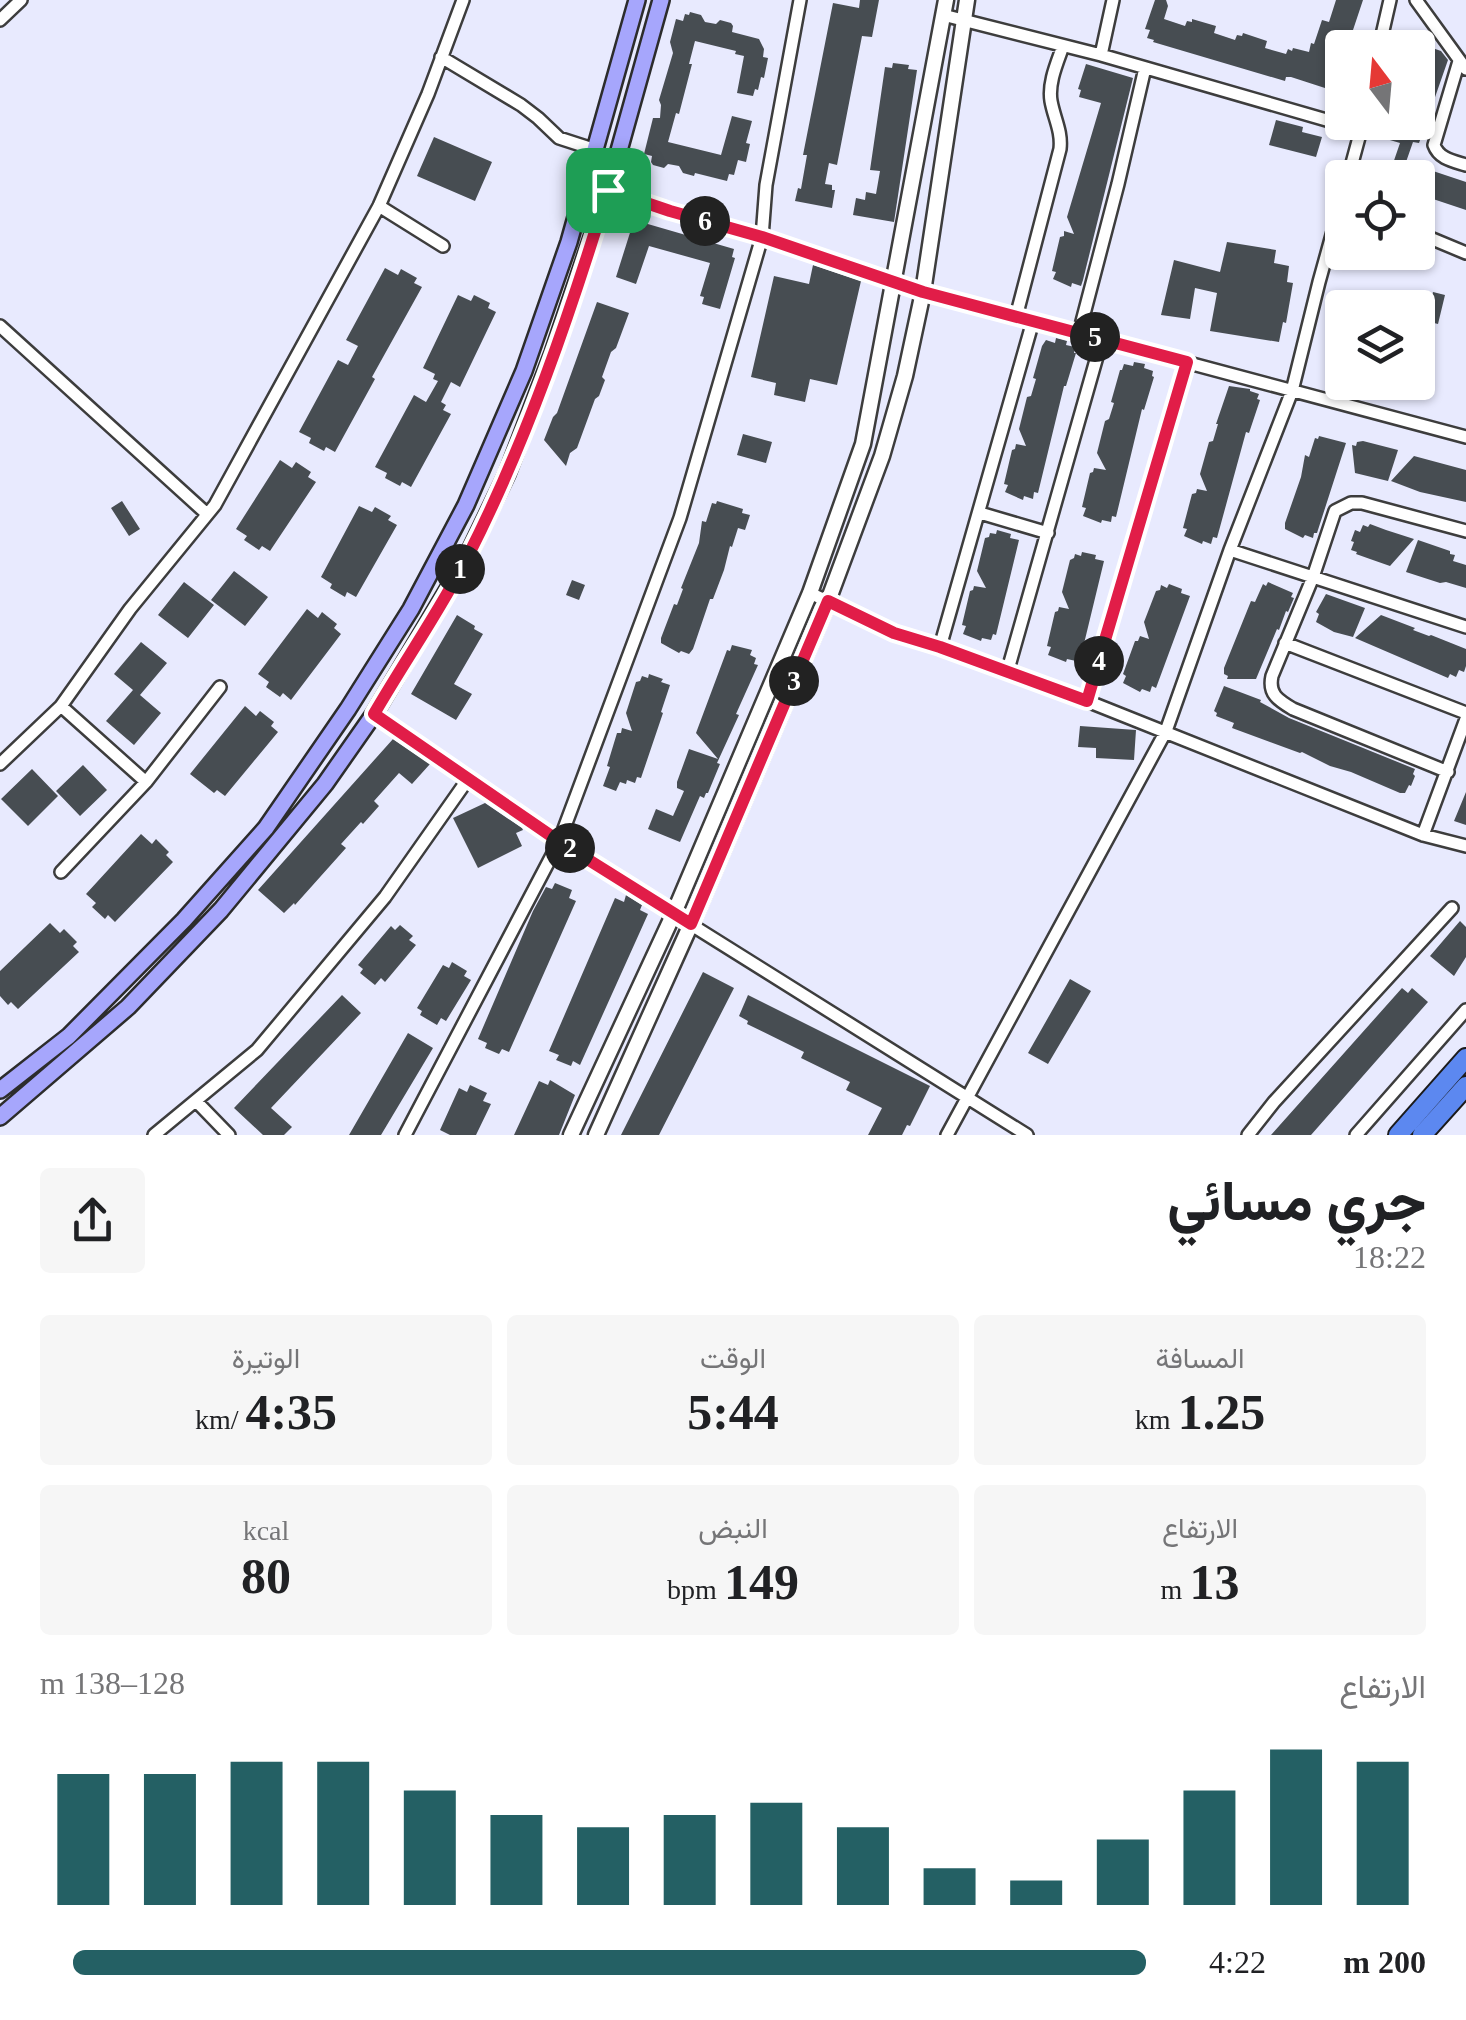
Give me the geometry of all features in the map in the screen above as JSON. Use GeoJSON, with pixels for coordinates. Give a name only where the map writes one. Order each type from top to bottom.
{"type":"FeatureCollection","features":[{"type":"Feature","properties":{"kind":"highway"},"geometry":{"type":"LineString","coordinates":[[1398,1135],[1466,1058]]}},
{"type":"Feature","properties":{"kind":"highway"},"geometry":{"type":"LineString","coordinates":[[1422,1135],[1466,1086]]}},
{"type":"Feature","properties":{"kind":"main road"},"geometry":{"type":"LineString","coordinates":[[0,1090],[69,1036],[184,920],[266,828],[411,609],[466,505],[524,371],[570,242],[637,0]]}},
{"type":"Feature","properties":{"kind":"main road"},"geometry":{"type":"LineString","coordinates":[[0,1117],[128,1006],[222,910],[325,784],[374,714],[466,559],[507,474],[553,353],[608,190],[661,0]]}},
{"type":"Feature","properties":{"kind":"main road"},"geometry":{"type":"LineString","coordinates":[[533,346],[553,353]]}},
{"type":"Feature","properties":{"kind":"street"},"geometry":{"type":"LineString","coordinates":[[0,20],[21,0]]}},
{"type":"Feature","properties":{"kind":"street"},"geometry":{"type":"LineString","coordinates":[[0,764],[61,706],[130,609],[215,505],[379,206],[462,0]]}},
{"type":"Feature","properties":{"kind":"street"},"geometry":{"type":"LineString","coordinates":[[405,1135],[560,842],[680,518],[762,237],[766,185],[800,0]]}},
{"type":"Feature","properties":{"kind":"street"},"geometry":{"type":"LineString","coordinates":[[596,1135],[691,924],[828,601],[882,456],[923,292],[967,0]]}},
{"type":"Feature","properties":{"kind":"street"},"geometry":{"type":"LineString","coordinates":[[1101,55],[1112,0]]}},
{"type":"Feature","properties":{"kind":"street"},"geometry":{"type":"LineString","coordinates":[[1383,30],[1390,0]]}},
{"type":"Feature","properties":{"kind":"street"},"geometry":{"type":"LineString","coordinates":[[1416,0],[1463,65],[1434,145],[1444,158],[1465,163]]}},
{"type":"Feature","properties":{"kind":"street"},"geometry":{"type":"LineString","coordinates":[[571,1135],[674,913],[810,593],[863,444],[944,8],[962,22],[1325,116]]}},
{"type":"Feature","properties":{"kind":"street"},"geometry":{"type":"LineString","coordinates":[[1016,316],[1060,149],[1061,136],[1051,100],[1063,46]]}},
{"type":"Feature","properties":{"kind":"street"},"geometry":{"type":"LineString","coordinates":[[441,58],[521,105],[559,138],[596,150]]}},
{"type":"Feature","properties":{"kind":"street"},"geometry":{"type":"LineString","coordinates":[[1078,333],[1145,68]]}},
{"type":"Feature","properties":{"kind":"street"},"geometry":{"type":"LineString","coordinates":[[608,190],[923,292],[1466,437]]}},
{"type":"Feature","properties":{"kind":"street"},"geometry":{"type":"LineString","coordinates":[[379,206],[443,246]]}},
{"type":"Feature","properties":{"kind":"street"},"geometry":{"type":"LineString","coordinates":[[1435,240],[1466,253]]}},
{"type":"Feature","properties":{"kind":"street"},"geometry":{"type":"LineString","coordinates":[[947,1135],[1166,731],[1292,391],[1325,261]]}},
{"type":"Feature","properties":{"kind":"street"},"geometry":{"type":"LineString","coordinates":[[940,647],[1032,321]]}},
{"type":"Feature","properties":{"kind":"street"},"geometry":{"type":"LineString","coordinates":[[0,326],[207,514]]}},
{"type":"Feature","properties":{"kind":"street"},"geometry":{"type":"LineString","coordinates":[[1008,673],[1102,339]]}},
{"type":"Feature","properties":{"kind":"street"},"geometry":{"type":"LineString","coordinates":[[1087,701],[1187,362]]}},
{"type":"Feature","properties":{"kind":"street"},"geometry":{"type":"LineString","coordinates":[[1448,772],[1293,709],[1277,700],[1270,686],[1335,511],[1350,503],[1374,506],[1466,531]]}},
{"type":"Feature","properties":{"kind":"street"},"geometry":{"type":"LineString","coordinates":[[980,513],[1048,533]]}},
{"type":"Feature","properties":{"kind":"street"},"geometry":{"type":"LineString","coordinates":[[1230,550],[1466,628]]}},
{"type":"Feature","properties":{"kind":"street"},"geometry":{"type":"LineString","coordinates":[[810,593],[894,633],[1166,731],[1423,834],[1466,846]]}},
{"type":"Feature","properties":{"kind":"street"},"geometry":{"type":"LineString","coordinates":[[1285,643],[1466,716],[1423,834]]}},
{"type":"Feature","properties":{"kind":"street"},"geometry":{"type":"LineString","coordinates":[[61,872],[146,782],[220,687]]}},
{"type":"Feature","properties":{"kind":"street"},"geometry":{"type":"LineString","coordinates":[[61,706],[146,782]]}},
{"type":"Feature","properties":{"kind":"street"},"geometry":{"type":"LineString","coordinates":[[374,714],[560,842],[1027,1135]]}},
{"type":"Feature","properties":{"kind":"street"},"geometry":{"type":"LineString","coordinates":[[154,1135],[257,1050],[385,897],[468,779]]}},
{"type":"Feature","properties":{"kind":"street"},"geometry":{"type":"LineString","coordinates":[[1248,1135],[1452,908]]}},
{"type":"Feature","properties":{"kind":"street"},"geometry":{"type":"LineString","coordinates":[[1356,1135],[1466,1010]]}},
{"type":"Feature","properties":{"kind":"street"},"geometry":{"type":"LineString","coordinates":[[196,1101],[229,1135]]}},
{"type":"Feature","properties":{"kind":"building"},"geometry":{"type":"Polygon","coordinates":[[[860,0],[879,0],[872,37],[862,36],[837,165],[829,163],[825,184],[835,190],[832,208],[795,201],[798,188],[801,189],[807,155],[803,155],[833,3],[859,8],[860,0]]]}},
{"type":"Feature","properties":{"kind":"building"},"geometry":{"type":"Polygon","coordinates":[[[1155,0],[1166,0],[1164,19],[1185,26],[1192,19],[1216,26],[1214,33],[1235,40],[1243,33],[1267,41],[1265,48],[1286,54],[1293,48],[1309,52],[1322,20],[1329,22],[1336,0],[1363,0],[1353,30],[1325,30],[1325,88],[1291,77],[1285,81],[1153,42],[1147,38],[1150,30],[1145,29],[1155,0]]]}},
{"type":"Feature","properties":{"kind":"building"},"geometry":{"type":"Polygon","coordinates":[[[690,12],[701,15],[705,22],[731,23],[732,32],[759,39],[763,57],[768,58],[764,78],[761,77],[753,96],[737,93],[744,56],[695,41],[679,114],[676,113],[668,142],[721,155],[732,116],[752,121],[746,162],[738,160],[734,175],[729,174],[727,181],[683,173],[679,166],[653,165],[652,156],[644,154],[653,118],[660,118],[659,100],[673,53],[670,42],[676,19],[683,21],[690,12]]]}},
{"type":"Feature","properties":{"kind":"building"},"geometry":{"type":"Polygon","coordinates":[[[1435,49],[1448,60],[1435,97],[1435,49]]]}},
{"type":"Feature","properties":{"kind":"building"},"geometry":{"type":"Polygon","coordinates":[[[893,63],[917,70],[894,222],[853,215],[856,198],[865,200],[866,192],[876,194],[880,171],[870,170],[885,67],[892,68],[893,63]]]}},
{"type":"Feature","properties":{"kind":"building"},"geometry":{"type":"Polygon","coordinates":[[[1086,64],[1133,78],[1083,280],[1081,286],[1072,283],[1071,287],[1053,279],[1056,272],[1052,271],[1060,237],[1064,231],[1074,234],[1067,217],[1101,103],[1079,97],[1086,64]]]}},
{"type":"Feature","properties":{"kind":"building"},"geometry":{"type":"Polygon","coordinates":[[[1276,120],[1322,137],[1316,157],[1269,145],[1276,120]]]}},
{"type":"Feature","properties":{"kind":"building"},"geometry":{"type":"Polygon","coordinates":[[[434,137],[492,162],[475,201],[417,176],[434,137]]]}},
{"type":"Feature","properties":{"kind":"building"},"geometry":{"type":"Polygon","coordinates":[[[1390,140],[1420,140],[1413,142],[1407,160],[1394,160],[1400,143],[1390,140]]]}},
{"type":"Feature","properties":{"kind":"building"},"geometry":{"type":"Polygon","coordinates":[[[1435,172],[1466,182],[1466,210],[1435,200],[1435,172]]]}},
{"type":"Feature","properties":{"kind":"building"},"geometry":{"type":"Polygon","coordinates":[[[634,220],[734,249],[735,258],[720,309],[702,304],[704,297],[700,296],[710,263],[649,246],[636,284],[616,277],[634,220]]]}},
{"type":"Feature","properties":{"kind":"building"},"geometry":{"type":"Polygon","coordinates":[[[1227,242],[1276,250],[1274,263],[1289,266],[1287,282],[1293,283],[1279,342],[1210,331],[1217,293],[1195,288],[1190,319],[1161,315],[1174,260],[1220,272],[1227,242]]]}},
{"type":"Feature","properties":{"kind":"building"},"geometry":{"type":"Polygon","coordinates":[[[813,265],[861,281],[837,385],[810,379],[805,402],[774,395],[776,383],[751,377],[774,276],[809,284],[813,265]]]}},
{"type":"Feature","properties":{"kind":"building"},"geometry":{"type":"Polygon","coordinates":[[[385,268],[398,275],[401,269],[417,278],[414,283],[422,287],[335,452],[326,447],[324,451],[299,432],[338,360],[348,365],[358,346],[346,340],[385,268]]]}},
{"type":"Feature","properties":{"kind":"building"},"geometry":{"type":"Polygon","coordinates":[[[1435,292],[1445,295],[1438,324],[1435,323],[1435,292]]]}},
{"type":"Feature","properties":{"kind":"building"},"geometry":{"type":"Polygon","coordinates":[[[458,295],[471,301],[474,295],[490,303],[488,308],[496,312],[460,387],[451,382],[441,402],[446,405],[443,410],[451,414],[411,487],[402,482],[400,486],[375,467],[414,395],[426,402],[438,381],[433,379],[435,374],[423,368],[458,295]]]}},
{"type":"Feature","properties":{"kind":"building"},"geometry":{"type":"Polygon","coordinates":[[[597,302],[629,313],[611,352],[599,396],[566,466],[544,440],[597,302]]]}},
{"type":"Feature","properties":{"kind":"building"},"geometry":{"type":"Polygon","coordinates":[[[1056,338],[1075,347],[1076,353],[1038,493],[1034,492],[1033,499],[1024,496],[1023,500],[1005,492],[1008,485],[1004,484],[1012,450],[1016,444],[1026,446],[1019,429],[1036,379],[1033,378],[1042,346],[1046,340],[1055,343],[1056,338]]]}},
{"type":"Feature","properties":{"kind":"building"},"geometry":{"type":"Polygon","coordinates":[[[1134,362],[1145,364],[1144,368],[1153,371],[1154,377],[1142,409],[1116,517],[1101,523],[1083,516],[1086,508],[1082,507],[1090,473],[1094,468],[1106,470],[1097,453],[1114,403],[1111,402],[1120,370],[1124,364],[1133,366],[1134,362]]]}},
{"type":"Feature","properties":{"kind":"building"},"geometry":{"type":"Polygon","coordinates":[[[1229,386],[1250,389],[1259,394],[1260,400],[1249,433],[1246,432],[1217,538],[1213,537],[1211,544],[1202,544],[1184,536],[1187,529],[1183,528],[1192,494],[1197,489],[1207,491],[1200,474],[1229,386]]]}},
{"type":"Feature","properties":{"kind":"building"},"geometry":{"type":"Polygon","coordinates":[[[743,434],[772,442],[766,463],[737,455],[743,434]]]}},
{"type":"Feature","properties":{"kind":"building"},"geometry":{"type":"Polygon","coordinates":[[[1319,436],[1346,443],[1317,533],[1313,538],[1303,538],[1285,529],[1285,523],[1305,455],[1309,457],[1319,436]]]}},
{"type":"Feature","properties":{"kind":"building"},"geometry":{"type":"Polygon","coordinates":[[[1363,441],[1398,450],[1388,481],[1355,473],[1352,445],[1363,441]]]}},
{"type":"Feature","properties":{"kind":"building"},"geometry":{"type":"Polygon","coordinates":[[[1414,456],[1466,470],[1466,502],[1391,481],[1414,456]]]}},
{"type":"Feature","properties":{"kind":"building"},"geometry":{"type":"Polygon","coordinates":[[[280,460],[292,468],[296,462],[311,472],[308,477],[316,482],[270,551],[262,546],[259,550],[236,529],[280,460]]]}},
{"type":"Feature","properties":{"kind":"building"},"geometry":{"type":"Polygon","coordinates":[[[122,501],[140,529],[129,536],[111,508],[122,501]]]}},
{"type":"Feature","properties":{"kind":"building"},"geometry":{"type":"Polygon","coordinates":[[[717,501],[750,515],[745,530],[738,528],[730,546],[693,649],[689,654],[679,653],[661,643],[661,638],[683,589],[699,543],[702,521],[706,522],[712,503],[717,501]]]}},
{"type":"Feature","properties":{"kind":"building"},"geometry":{"type":"Polygon","coordinates":[[[359,506],[372,512],[375,507],[391,516],[388,520],[397,525],[356,597],[347,592],[345,597],[321,577],[359,506]]]}},
{"type":"Feature","properties":{"kind":"building"},"geometry":{"type":"Polygon","coordinates":[[[1363,525],[1414,539],[1390,566],[1351,550],[1355,530],[1360,532],[1363,525]]]}},
{"type":"Feature","properties":{"kind":"building"},"geometry":{"type":"Polygon","coordinates":[[[997,530],[1019,540],[996,635],[981,641],[963,634],[966,626],[962,625],[970,591],[974,586],[986,588],[977,571],[985,538],[997,530]]]}},
{"type":"Feature","properties":{"kind":"building"},"geometry":{"type":"Polygon","coordinates":[[[1418,540],[1450,551],[1455,555],[1453,561],[1466,565],[1466,588],[1406,572],[1418,540]]]}},
{"type":"Feature","properties":{"kind":"building"},"geometry":{"type":"Polygon","coordinates":[[[1082,552],[1104,561],[1081,656],[1066,662],[1048,655],[1051,647],[1047,646],[1055,612],[1059,607],[1069,609],[1062,592],[1070,560],[1082,552]]]}},
{"type":"Feature","properties":{"kind":"building"},"geometry":{"type":"Polygon","coordinates":[[[234,571],[268,597],[245,626],[211,600],[234,571]]]}},
{"type":"Feature","properties":{"kind":"building"},"geometry":{"type":"Polygon","coordinates":[[[572,580],[585,585],[579,600],[566,595],[572,580]]]}},
{"type":"Feature","properties":{"kind":"building"},"geometry":{"type":"Polygon","coordinates":[[[184,582],[214,605],[188,638],[158,615],[184,582]]]}},
{"type":"Feature","properties":{"kind":"building"},"geometry":{"type":"Polygon","coordinates":[[[1268,582],[1293,593],[1294,598],[1256,679],[1227,679],[1224,668],[1251,601],[1255,602],[1263,584],[1268,582]]]}},
{"type":"Feature","properties":{"kind":"building"},"geometry":{"type":"Polygon","coordinates":[[[1169,584],[1190,596],[1156,688],[1140,692],[1123,683],[1123,674],[1135,641],[1140,636],[1149,639],[1144,622],[1156,591],[1169,584]]]}},
{"type":"Feature","properties":{"kind":"building"},"geometry":{"type":"Polygon","coordinates":[[[1326,594],[1365,608],[1353,637],[1316,622],[1316,612],[1326,594]]]}},
{"type":"Feature","properties":{"kind":"building"},"geometry":{"type":"Polygon","coordinates":[[[307,609],[318,618],[322,612],[337,624],[334,628],[341,634],[291,700],[266,687],[269,682],[258,674],[307,609]]]}},
{"type":"Feature","properties":{"kind":"building"},"geometry":{"type":"Polygon","coordinates":[[[457,615],[483,634],[454,684],[472,694],[456,720],[411,694],[457,615]]]}},
{"type":"Feature","properties":{"kind":"building"},"geometry":{"type":"Polygon","coordinates":[[[1381,615],[1466,649],[1464,672],[1459,670],[1456,677],[1450,674],[1448,678],[1355,638],[1381,615]]]}},
{"type":"Feature","properties":{"kind":"building"},"geometry":{"type":"Polygon","coordinates":[[[141,642],[167,663],[140,695],[161,713],[134,745],[106,721],[133,690],[114,674],[141,642]]]}},
{"type":"Feature","properties":{"kind":"building"},"geometry":{"type":"Polygon","coordinates":[[[732,645],[752,650],[750,655],[758,665],[708,793],[704,798],[700,796],[680,842],[648,829],[656,809],[673,816],[684,791],[677,788],[677,782],[689,749],[718,759],[696,733],[732,645]]]}},
{"type":"Feature","properties":{"kind":"building"},"geometry":{"type":"Polygon","coordinates":[[[649,674],[670,685],[663,713],[641,778],[637,777],[635,783],[620,782],[616,791],[603,786],[610,767],[607,766],[617,733],[622,728],[632,731],[626,713],[636,682],[649,674]]]}},
{"type":"Feature","properties":{"kind":"building"},"geometry":{"type":"Polygon","coordinates":[[[1224,686],[1261,700],[1289,718],[1415,769],[1411,786],[1400,793],[1232,728],[1234,723],[1216,716],[1214,711],[1224,686]]]}},
{"type":"Feature","properties":{"kind":"building"},"geometry":{"type":"Polygon","coordinates":[[[245,706],[256,716],[260,711],[274,722],[271,726],[278,732],[225,796],[217,790],[214,793],[190,774],[245,706]]]}},
{"type":"Feature","properties":{"kind":"building"},"geometry":{"type":"Polygon","coordinates":[[[1080,726],[1136,730],[1134,760],[1096,758],[1096,748],[1078,747],[1080,726]]]}},
{"type":"Feature","properties":{"kind":"building"},"geometry":{"type":"Polygon","coordinates":[[[393,739],[430,764],[412,784],[399,773],[374,801],[379,806],[341,844],[346,848],[284,913],[258,890],[393,739]]]}},
{"type":"Feature","properties":{"kind":"building"},"geometry":{"type":"Polygon","coordinates":[[[83,765],[107,790],[80,816],[56,791],[83,765]]]}},
{"type":"Feature","properties":{"kind":"building"},"geometry":{"type":"Polygon","coordinates":[[[32,769],[58,796],[28,826],[1,799],[32,769]]]}},
{"type":"Feature","properties":{"kind":"building"},"geometry":{"type":"Polygon","coordinates":[[[1466,792],[1466,825],[1454,821],[1466,792]]]}},
{"type":"Feature","properties":{"kind":"building"},"geometry":{"type":"Polygon","coordinates":[[[485,803],[522,828],[516,833],[522,846],[478,868],[453,818],[485,803]]]}},
{"type":"Feature","properties":{"kind":"building"},"geometry":{"type":"Polygon","coordinates":[[[141,834],[152,844],[156,839],[173,862],[115,922],[108,915],[105,919],[92,907],[96,903],[86,894],[141,834]]]}},
{"type":"Feature","properties":{"kind":"building"},"geometry":{"type":"Polygon","coordinates":[[[555,883],[572,890],[569,898],[576,901],[509,1052],[502,1049],[499,1054],[485,1048],[487,1043],[478,1039],[533,911],[546,887],[552,889],[555,883]]]}},
{"type":"Feature","properties":{"kind":"building"},"geometry":{"type":"Polygon","coordinates":[[[626,895],[648,914],[580,1065],[573,1061],[571,1066],[556,1060],[559,1055],[549,1051],[615,898],[624,902],[626,895]]]}},
{"type":"Feature","properties":{"kind":"building"},"geometry":{"type":"Polygon","coordinates":[[[1460,921],[1466,927],[1466,957],[1454,976],[1430,956],[1460,921]]]}},
{"type":"Feature","properties":{"kind":"building"},"geometry":{"type":"Polygon","coordinates":[[[50,923],[60,933],[64,929],[77,942],[73,946],[79,952],[18,1009],[11,1002],[8,1005],[0,996],[0,971],[50,923]]]}},
{"type":"Feature","properties":{"kind":"building"},"geometry":{"type":"Polygon","coordinates":[[[400,925],[413,936],[409,940],[416,945],[385,982],[381,978],[375,985],[360,973],[363,969],[358,965],[391,926],[395,930],[400,925]]]}},
{"type":"Feature","properties":{"kind":"building"},"geometry":{"type":"Polygon","coordinates":[[[452,962],[467,971],[464,976],[471,980],[446,1021],[441,1018],[437,1025],[420,1015],[422,1011],[417,1008],[443,965],[449,968],[452,962]]]}},
{"type":"Feature","properties":{"kind":"building"},"geometry":{"type":"Polygon","coordinates":[[[703,972],[734,988],[659,1135],[621,1135],[703,972]]]}},
{"type":"Feature","properties":{"kind":"building"},"geometry":{"type":"Polygon","coordinates":[[[1070,979],[1091,991],[1048,1064],[1028,1053],[1070,979]]]}},
{"type":"Feature","properties":{"kind":"building"},"geometry":{"type":"Polygon","coordinates":[[[1402,988],[1408,993],[1412,988],[1428,1002],[1311,1135],[1271,1135],[1402,988]]]}},
{"type":"Feature","properties":{"kind":"building"},"geometry":{"type":"Polygon","coordinates":[[[342,995],[361,1013],[271,1108],[292,1127],[284,1135],[263,1135],[234,1108],[342,995]]]}},
{"type":"Feature","properties":{"kind":"building"},"geometry":{"type":"Polygon","coordinates":[[[748,995],[930,1086],[910,1126],[902,1135],[868,1135],[882,1108],[846,1090],[850,1082],[801,1058],[804,1052],[747,1024],[739,1016],[748,995]]]}},
{"type":"Feature","properties":{"kind":"building"},"geometry":{"type":"Polygon","coordinates":[[[408,1033],[433,1048],[381,1135],[349,1135],[408,1033]]]}},
{"type":"Feature","properties":{"kind":"building"},"geometry":{"type":"Polygon","coordinates":[[[550,1080],[575,1095],[559,1135],[514,1135],[539,1081],[548,1085],[550,1080]]]}},
{"type":"Feature","properties":{"kind":"building"},"geometry":{"type":"Polygon","coordinates":[[[470,1085],[487,1093],[483,1101],[491,1104],[476,1135],[450,1135],[440,1130],[459,1088],[467,1092],[470,1085]]]}},
{"type":"Feature","properties":{"kind":"route"},"geometry":{"type":"LineString","coordinates":[[608,190],[923,292],[1187,362],[1087,701],[894,633],[828,601],[691,924],[560,842],[374,714],[466,559],[507,474],[608,190]]}}]}
